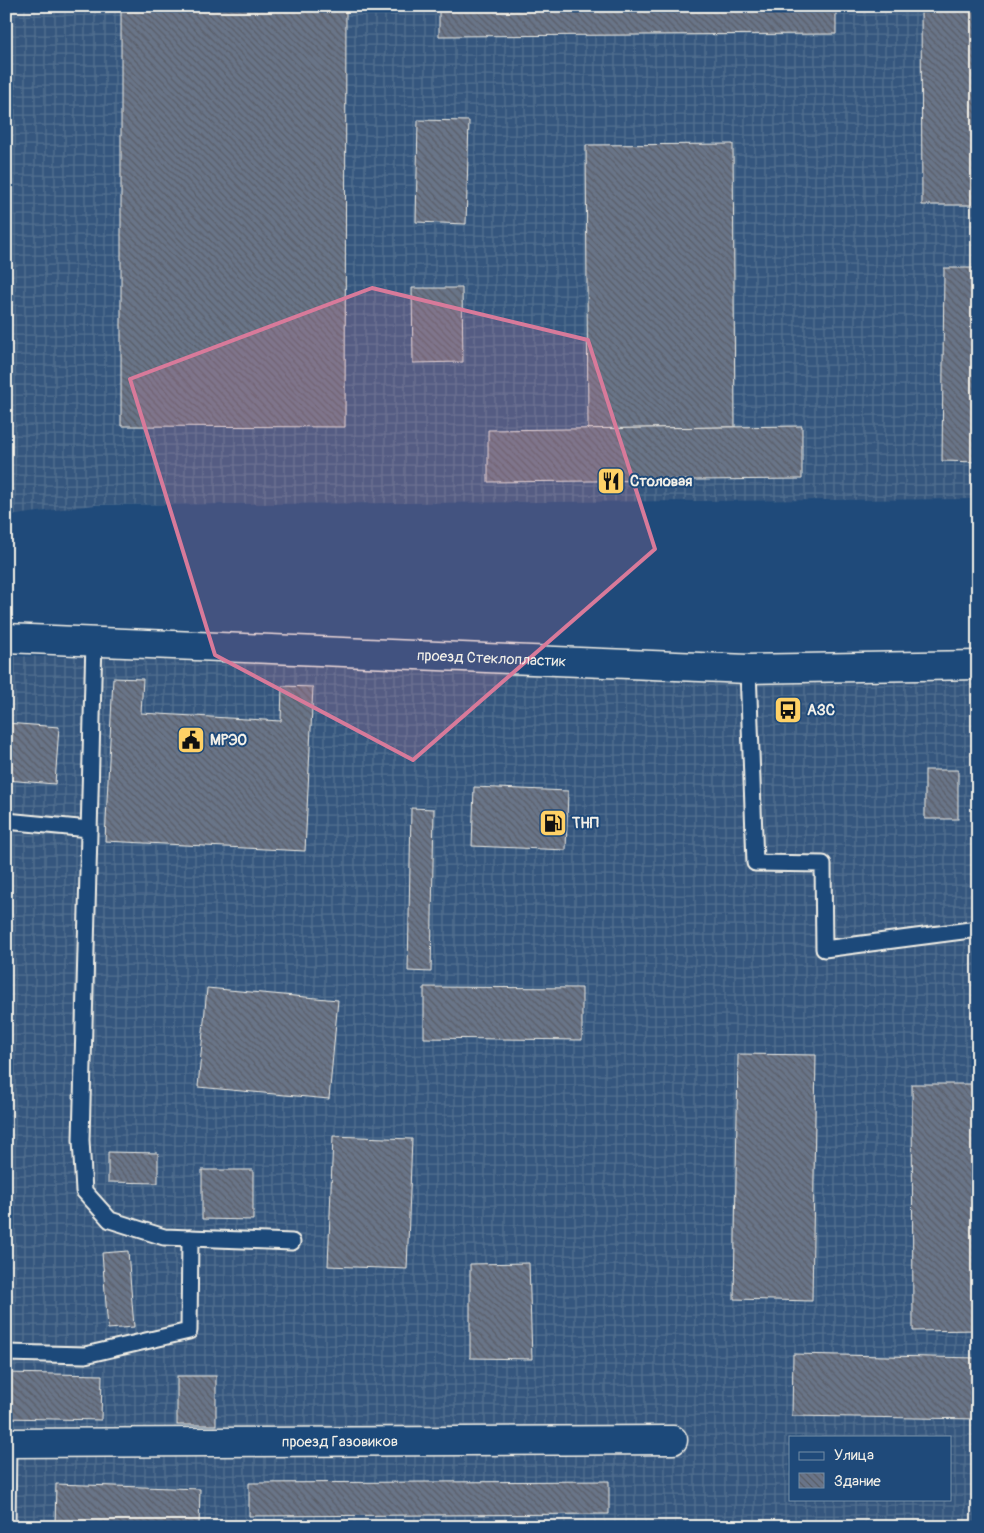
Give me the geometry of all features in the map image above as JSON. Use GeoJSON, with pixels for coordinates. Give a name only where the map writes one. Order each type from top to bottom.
{"type":"FeatureCollection","features":[{"type":"Feature","properties":{"kind":"street","name":"проезд Стеклопластик"},"geometry":{"type":"LineString","coordinates":[[6,638],[748,669],[978,665]]}},
{"type":"Feature","properties":{"kind":"street","name":"проезд Газовиков"},"geometry":{"type":"LineString","coordinates":[[7,1443],[673,1440]]}},
{"type":"Feature","properties":{"kind":"lane"},"geometry":{"type":"LineString","coordinates":[[94,641],[81,1140],[84,1191],[110,1220],[164,1237],[292,1242]]}},
{"type":"Feature","properties":{"kind":"lane"},"geometry":{"type":"LineString","coordinates":[[748,669],[755,863],[823,864],[824,949],[978,929]]}},
{"type":"Feature","properties":{"kind":"lane"},"geometry":{"type":"LineString","coordinates":[[6,822],[90,829]]}},
{"type":"Feature","properties":{"kind":"lane"},"geometry":{"type":"LineString","coordinates":[[6,1353],[85,1355],[189,1331],[190,1238]]}},
{"type":"Feature","properties":{"kind":"lane"},"geometry":{"type":"LineString","coordinates":[[7,1443],[7,1527]]}},
{"type":"Feature","properties":{"kind":"highlighted area"},"geometry":{"type":"Polygon","coordinates":[[[372,288],[588,340],[655,549],[413,760],[215,655],[130,379],[372,288]]]}},
{"type":"Feature","properties":{"kind":"shaded area"},"geometry":{"type":"Polygon","coordinates":[[[6,6],[978,6],[978,499],[95,505],[6,516],[6,6]]]}},
{"type":"Feature","properties":{"kind":"shaded area"},"geometry":{"type":"Polygon","coordinates":[[[6,656],[978,676],[978,1527],[6,1527],[6,656]]]}},
{"type":"Feature","properties":{"kind":"building"},"geometry":{"type":"Polygon","coordinates":[[[121,6],[346,6],[345,427],[121,426],[121,6]]]}},
{"type":"Feature","properties":{"kind":"building"},"geometry":{"type":"Polygon","coordinates":[[[439,6],[836,6],[836,34],[439,36],[439,6]]]}},
{"type":"Feature","properties":{"kind":"building"},"geometry":{"type":"Polygon","coordinates":[[[921,6],[978,6],[978,205],[922,205],[921,6]]]}},
{"type":"Feature","properties":{"kind":"building"},"geometry":{"type":"Polygon","coordinates":[[[418,120],[469,121],[466,224],[416,222],[418,120]]]}},
{"type":"Feature","properties":{"kind":"building"},"geometry":{"type":"Polygon","coordinates":[[[733,144],[735,427],[588,429],[586,145],[733,144]]]}},
{"type":"Feature","properties":{"kind":"building"},"geometry":{"type":"Polygon","coordinates":[[[944,268],[978,268],[978,462],[942,461],[944,268]]]}},
{"type":"Feature","properties":{"kind":"building"},"geometry":{"type":"Polygon","coordinates":[[[412,288],[462,288],[463,362],[413,363],[412,288]]]}},
{"type":"Feature","properties":{"kind":"building"},"geometry":{"type":"Polygon","coordinates":[[[802,426],[802,479],[488,482],[488,430],[802,426]]]}},
{"type":"Feature","properties":{"kind":"building"},"geometry":{"type":"Polygon","coordinates":[[[113,678],[143,679],[141,713],[281,721],[282,686],[313,687],[305,851],[105,841],[113,678]]]}},
{"type":"Feature","properties":{"kind":"building"},"geometry":{"type":"Polygon","coordinates":[[[6,723],[59,727],[55,784],[6,780],[6,723]]]}},
{"type":"Feature","properties":{"kind":"building"},"geometry":{"type":"Polygon","coordinates":[[[925,770],[958,770],[958,819],[925,819],[925,770]]]}},
{"type":"Feature","properties":{"kind":"building"},"geometry":{"type":"Polygon","coordinates":[[[474,787],[568,791],[566,850],[472,846],[474,787]]]}},
{"type":"Feature","properties":{"kind":"building"},"geometry":{"type":"Polygon","coordinates":[[[411,808],[434,809],[431,972],[408,971],[411,808]]]}},
{"type":"Feature","properties":{"kind":"building"},"geometry":{"type":"Polygon","coordinates":[[[424,987],[582,988],[582,1040],[424,1038],[424,987]]]}},
{"type":"Feature","properties":{"kind":"building"},"geometry":{"type":"Polygon","coordinates":[[[207,988],[338,1000],[329,1099],[198,1087],[207,988]]]}},
{"type":"Feature","properties":{"kind":"building"},"geometry":{"type":"Polygon","coordinates":[[[738,1054],[816,1055],[812,1301],[734,1299],[738,1054]]]}},
{"type":"Feature","properties":{"kind":"building"},"geometry":{"type":"Polygon","coordinates":[[[912,1084],[978,1084],[978,1330],[913,1331],[912,1084]]]}},
{"type":"Feature","properties":{"kind":"building"},"geometry":{"type":"Polygon","coordinates":[[[333,1136],[412,1139],[407,1269],[328,1266],[333,1136]]]}},
{"type":"Feature","properties":{"kind":"building"},"geometry":{"type":"Polygon","coordinates":[[[108,1152],[158,1153],[158,1183],[108,1182],[108,1152]]]}},
{"type":"Feature","properties":{"kind":"building"},"geometry":{"type":"Polygon","coordinates":[[[202,1170],[253,1170],[253,1220],[202,1219],[202,1170]]]}},
{"type":"Feature","properties":{"kind":"building"},"geometry":{"type":"Polygon","coordinates":[[[128,1251],[134,1327],[108,1329],[102,1253],[128,1251]]]}},
{"type":"Feature","properties":{"kind":"building"},"geometry":{"type":"Polygon","coordinates":[[[529,1263],[532,1359],[470,1358],[470,1264],[529,1263]]]}},
{"type":"Feature","properties":{"kind":"building"},"geometry":{"type":"Polygon","coordinates":[[[793,1354],[978,1358],[978,1419],[792,1416],[793,1354]]]}},
{"type":"Feature","properties":{"kind":"building"},"geometry":{"type":"Polygon","coordinates":[[[6,1373],[102,1375],[101,1420],[6,1418],[6,1373]]]}},
{"type":"Feature","properties":{"kind":"building"},"geometry":{"type":"Polygon","coordinates":[[[177,1376],[216,1376],[216,1425],[177,1425],[177,1376]]]}},
{"type":"Feature","properties":{"kind":"building"},"geometry":{"type":"Polygon","coordinates":[[[609,1481],[609,1514],[249,1516],[249,1483],[609,1481]]]}},
{"type":"Feature","properties":{"kind":"building"},"geometry":{"type":"Polygon","coordinates":[[[56,1484],[200,1489],[199,1527],[55,1527],[56,1484]]]}},
{"type":"Feature","properties":{"kind":"place","name":"Столовая"},"geometry":{"type":"Point","coordinates":[611,481]}},
{"type":"Feature","properties":{"kind":"place","name":"АЗС"},"geometry":{"type":"Point","coordinates":[788,710]}},
{"type":"Feature","properties":{"kind":"place","name":"МРЭО"},"geometry":{"type":"Point","coordinates":[191,740]}},
{"type":"Feature","properties":{"kind":"place","name":"ТНП"},"geometry":{"type":"Point","coordinates":[553,823]}}]}
